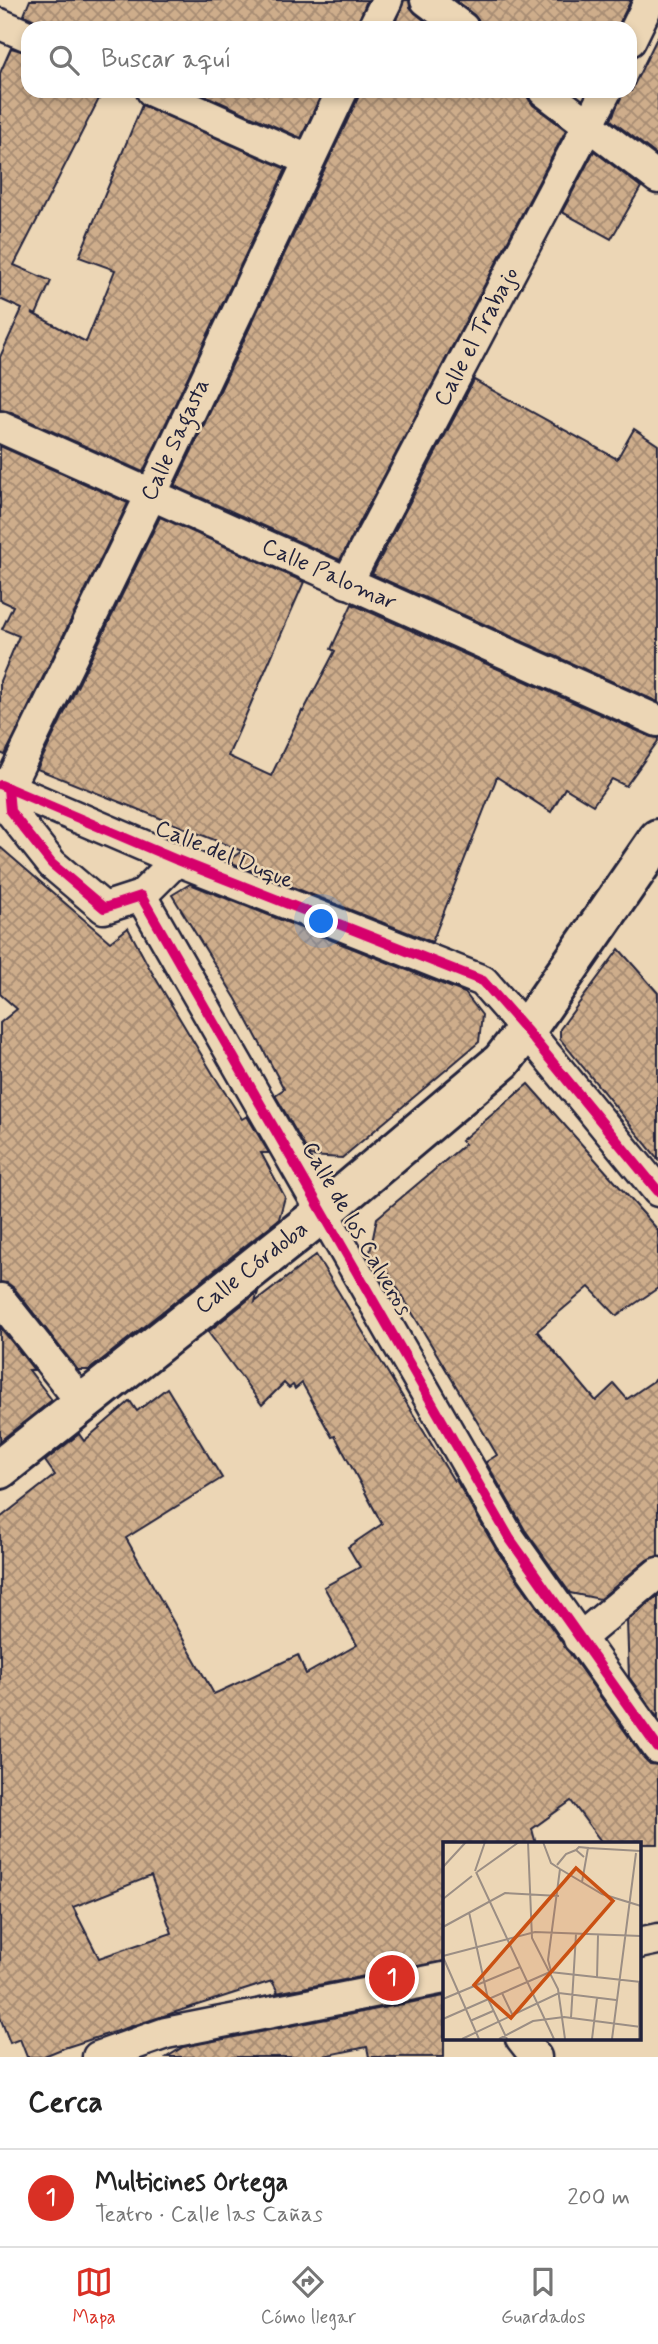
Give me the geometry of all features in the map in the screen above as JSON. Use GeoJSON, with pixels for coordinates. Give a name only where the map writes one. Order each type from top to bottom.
{"type":"FeatureCollection","features":[{"type":"Feature","properties":{"kind":"main road","name":"Calle Córdoba"},"geometry":{"type":"LineString","coordinates":[[0,1469],[322,1213],[502,1061],[658,839]]}},
{"type":"Feature","properties":{"kind":"street"},"geometry":{"type":"LineString","coordinates":[[0,17],[7,0]]}},
{"type":"Feature","properties":{"kind":"street"},"geometry":{"type":"LineString","coordinates":[[376,21],[387,0]]}},
{"type":"Feature","properties":{"kind":"street"},"geometry":{"type":"LineString","coordinates":[[426,0],[454,21]]}},
{"type":"Feature","properties":{"kind":"street"},"geometry":{"type":"LineString","coordinates":[[637,27],[650,0]]}},
{"type":"Feature","properties":{"kind":"street"},"geometry":{"type":"LineString","coordinates":[[0,24],[21,33]]}},
{"type":"Feature","properties":{"kind":"street"},"geometry":{"type":"LineString","coordinates":[[168,98],[308,160]]}},
{"type":"Feature","properties":{"kind":"street","name":"Calle Sagasta"},"geometry":{"type":"LineString","coordinates":[[3,788],[151,495],[339,98]]}},
{"type":"Feature","properties":{"kind":"street"},"geometry":{"type":"LineString","coordinates":[[553,98],[658,178]]}},
{"type":"Feature","properties":{"kind":"street","name":"Calle el Trabajo"},"geometry":{"type":"LineString","coordinates":[[347,583],[603,98]]}},
{"type":"Feature","properties":{"kind":"street","name":"Calle Palomar"},"geometry":{"type":"LineString","coordinates":[[0,427],[658,722]]}},
{"type":"Feature","properties":{"kind":"street"},"geometry":{"type":"LineString","coordinates":[[3,788],[10,811],[52,864],[104,908],[141,896],[177,860]]}},
{"type":"Feature","properties":{"kind":"street","name":"Calle del Duque"},"geometry":{"type":"LineString","coordinates":[[3,788],[483,981],[658,1191]]}},
{"type":"Feature","properties":{"kind":"street","name":"Calle de los Calveros"},"geometry":{"type":"LineString","coordinates":[[141,896],[510,1539],[658,1748]]}},
{"type":"Feature","properties":{"kind":"street"},"geometry":{"type":"LineString","coordinates":[[0,1299],[83,1404]]}},
{"type":"Feature","properties":{"kind":"street"},"geometry":{"type":"LineString","coordinates":[[579,1639],[658,1573]]}},
{"type":"Feature","properties":{"kind":"street"},"geometry":{"type":"LineString","coordinates":[[640,1943],[658,1939]]}},
{"type":"Feature","properties":{"kind":"street"},"geometry":{"type":"LineString","coordinates":[[98,2057],[166,2033],[443,1978]]}},
{"type":"Feature","properties":{"kind":"street"},"geometry":{"type":"LineString","coordinates":[[522,2039],[536,2057]]}},
{"type":"Feature","properties":{"kind":"building"},"geometry":{"type":"Polygon","coordinates":[[[30,0],[367,0],[359,21],[36,21],[24,15],[30,0]]]}},
{"type":"Feature","properties":{"kind":"building"},"geometry":{"type":"Polygon","coordinates":[[[404,0],[409,0],[410,7],[425,21],[396,21],[404,0]]]}},
{"type":"Feature","properties":{"kind":"building"},"geometry":{"type":"Polygon","coordinates":[[[455,0],[631,0],[620,21],[479,21],[455,0]]]}},
{"type":"Feature","properties":{"kind":"building"},"geometry":{"type":"Polygon","coordinates":[[[658,36],[658,156],[611,120],[620,98],[637,98],[637,79],[658,36]]]}},
{"type":"Feature","properties":{"kind":"building"},"geometry":{"type":"Polygon","coordinates":[[[11,48],[21,51],[21,98],[99,98],[14,265],[51,281],[36,315],[32,313],[86,342],[115,270],[79,257],[142,105],[286,169],[143,472],[0,410],[0,357],[22,309],[0,299],[0,73],[11,48]]]}},
{"type":"Feature","properties":{"kind":"building"},"geometry":{"type":"Polygon","coordinates":[[[211,98],[320,98],[301,138],[211,98]]]}},
{"type":"Feature","properties":{"kind":"building"},"geometry":{"type":"Polygon","coordinates":[[[358,98],[528,98],[533,105],[566,130],[340,560],[175,486],[358,98]]]}},
{"type":"Feature","properties":{"kind":"building"},"geometry":{"type":"Polygon","coordinates":[[[594,151],[641,187],[611,239],[562,212],[594,151]]]}},
{"type":"Feature","properties":{"kind":"building"},"geometry":{"type":"Polygon","coordinates":[[[474,380],[617,459],[634,429],[658,445],[658,702],[372,574],[474,380]]]}},
{"type":"Feature","properties":{"kind":"building"},"geometry":{"type":"Polygon","coordinates":[[[0,446],[128,503],[5,755],[0,753],[0,681],[19,636],[2,629],[13,606],[0,600],[0,446]]]}},
{"type":"Feature","properties":{"kind":"building"},"geometry":{"type":"Polygon","coordinates":[[[160,517],[304,582],[228,756],[271,776],[335,651],[331,649],[352,604],[658,738],[658,741],[626,786],[612,779],[593,805],[565,788],[551,812],[497,777],[432,942],[227,861],[242,851],[37,769],[160,517]]]}},
{"type":"Feature","properties":{"kind":"building"},"geometry":{"type":"Polygon","coordinates":[[[0,847],[110,942],[128,928],[213,1074],[242,1119],[247,1116],[269,1153],[261,1153],[285,1197],[279,1219],[89,1370],[78,1370],[14,1288],[0,1282],[0,1023],[17,1009],[0,994],[0,847]]]}},
{"type":"Feature","properties":{"kind":"building"},"geometry":{"type":"Polygon","coordinates":[[[190,884],[465,993],[482,1015],[479,1042],[342,1158],[310,1156],[275,1095],[284,1089],[263,1049],[236,999],[172,895],[190,884]]]}},
{"type":"Feature","properties":{"kind":"building"},"geometry":{"type":"Polygon","coordinates":[[[619,949],[658,993],[658,1159],[560,1039],[560,1029],[619,949]]]}},
{"type":"Feature","properties":{"kind":"building"},"geometry":{"type":"Polygon","coordinates":[[[528,1084],[658,1230],[658,1288],[617,1316],[589,1287],[537,1331],[596,1401],[614,1384],[627,1399],[658,1378],[658,1556],[647,1560],[600,1599],[570,1593],[525,1530],[486,1462],[497,1455],[389,1274],[381,1279],[369,1257],[377,1218],[465,1144],[461,1141],[528,1084]]]}},
{"type":"Feature","properties":{"kind":"building"},"geometry":{"type":"Polygon","coordinates":[[[316,1255],[496,1549],[644,1758],[650,1764],[658,1765],[658,1844],[602,1842],[571,1801],[532,1829],[535,1842],[443,1842],[443,1961],[276,1993],[278,1992],[272,1981],[42,2057],[27,2057],[20,2039],[10,2043],[0,2017],[0,1518],[55,1475],[45,1461],[79,1434],[84,1441],[130,1401],[137,1411],[167,1388],[222,1478],[126,1538],[214,1694],[298,1655],[306,1674],[357,1645],[324,1587],[360,1567],[348,1547],[382,1524],[335,1436],[332,1437],[302,1383],[295,1389],[293,1385],[289,1388],[284,1383],[262,1405],[208,1332],[258,1292],[255,1302],[316,1255]],[[151,1876],[73,1907],[99,1958],[172,1933],[151,1876]]]}},
{"type":"Feature","properties":{"kind":"building"},"geometry":{"type":"Polygon","coordinates":[[[0,1327],[34,1370],[29,1370],[52,1400],[0,1441],[0,1327]]]}},
{"type":"Feature","properties":{"kind":"building"},"geometry":{"type":"Polygon","coordinates":[[[658,1596],[658,1718],[629,1677],[627,1621],[658,1596]]]}},
{"type":"Feature","properties":{"kind":"building"},"geometry":{"type":"Polygon","coordinates":[[[443,1996],[444,2057],[369,2057],[367,2047],[319,2057],[167,2057],[183,2047],[443,1996]]]}},
{"type":"Feature","properties":{"kind":"cycle path"},"geometry":{"type":"LineString","coordinates":[[1,785],[177,860],[483,981],[658,1191]]}},
{"type":"Feature","properties":{"kind":"cycle path"},"geometry":{"type":"LineString","coordinates":[[8,788],[10,811],[52,864],[104,908],[141,896],[510,1539],[658,1748]]}},
{"type":"Feature","properties":{"kind":"place","name":"Multicines Ortega"},"geometry":{"type":"Point","coordinates":[392,1978]}}]}
